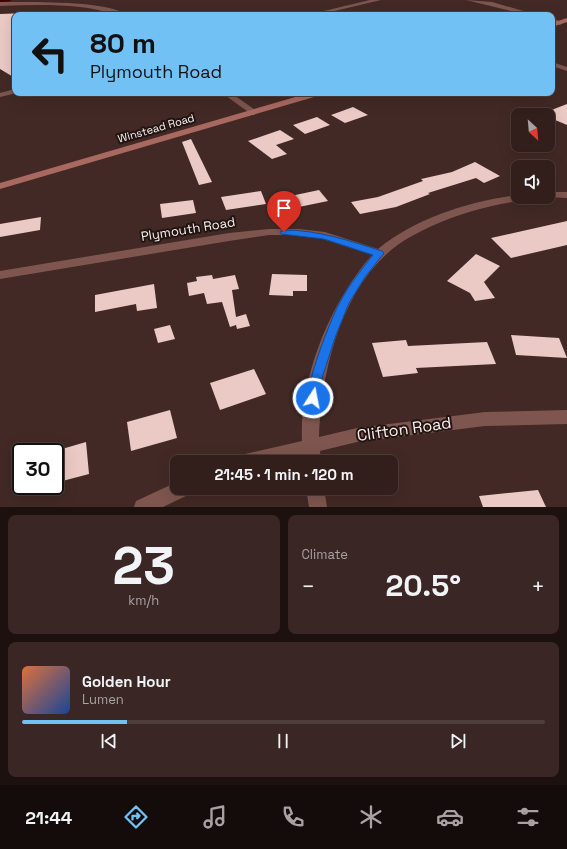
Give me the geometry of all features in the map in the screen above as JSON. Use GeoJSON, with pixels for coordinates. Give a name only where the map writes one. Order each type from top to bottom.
{"type":"FeatureCollection","features":[{"type":"Feature","properties":{"kind":"street"},"geometry":{"type":"LineString","coordinates":[[324,12],[378,0]]}},
{"type":"Feature","properties":{"kind":"street"},"geometry":{"type":"LineString","coordinates":[[469,0],[523,12]]}},
{"type":"Feature","properties":{"kind":"street"},"geometry":{"type":"LineString","coordinates":[[0,4],[85,4],[116,12]]}},
{"type":"Feature","properties":{"kind":"street"},"geometry":{"type":"LineString","coordinates":[[555,24],[567,20]]}},
{"type":"Feature","properties":{"kind":"street"},"geometry":{"type":"LineString","coordinates":[[555,21],[560,22]]}},
{"type":"Feature","properties":{"kind":"street"},"geometry":{"type":"LineString","coordinates":[[555,65],[567,69]]}},
{"type":"Feature","properties":{"kind":"street"},"geometry":{"type":"LineString","coordinates":[[0,95],[12,92]]}},
{"type":"Feature","properties":{"kind":"street"},"geometry":{"type":"LineString","coordinates":[[230,96],[254,112]]}},
{"type":"Feature","properties":{"kind":"street","name":"Winstead Road"},"geometry":{"type":"LineString","coordinates":[[0,186],[308,96]]}},
{"type":"Feature","properties":{"kind":"street"},"geometry":{"type":"LineString","coordinates":[[555,195],[567,195]]}},
{"type":"Feature","properties":{"kind":"street"},"geometry":{"type":"LineString","coordinates":[[311,455],[309,446],[311,409],[318,375],[331,335],[344,303],[362,275],[379,253],[403,237],[454,214],[483,205],[511,200]]}},
{"type":"Feature","properties":{"kind":"street","name":"Plymouth Road"},"geometry":{"type":"LineString","coordinates":[[0,275],[166,246],[269,232],[299,232],[325,236],[379,253]]}},
{"type":"Feature","properties":{"kind":"street","name":"Clifton Road"},"geometry":{"type":"LineString","coordinates":[[273,455],[357,435],[437,424],[484,419],[567,417]]}},
{"type":"Feature","properties":{"kind":"street"},"geometry":{"type":"LineString","coordinates":[[143,507],[170,494]]}},
{"type":"Feature","properties":{"kind":"street"},"geometry":{"type":"LineString","coordinates":[[316,495],[318,507]]}},
{"type":"Feature","properties":{"kind":"building"},"geometry":{"type":"Polygon","coordinates":[[[0,14],[12,14],[12,76],[0,69],[0,14]]]}},
{"type":"Feature","properties":{"kind":"building"},"geometry":{"type":"Polygon","coordinates":[[[567,104],[567,125],[555,120],[555,109],[567,104]]]}},
{"type":"Feature","properties":{"kind":"building"},"geometry":{"type":"Polygon","coordinates":[[[353,107],[368,115],[345,123],[331,115],[353,107]]]}},
{"type":"Feature","properties":{"kind":"building"},"geometry":{"type":"Polygon","coordinates":[[[317,117],[330,125],[305,134],[293,125],[317,117]]]}},
{"type":"Feature","properties":{"kind":"building"},"geometry":{"type":"Polygon","coordinates":[[[280,130],[294,139],[276,145],[287,154],[272,159],[248,141],[280,130]]]}},
{"type":"Feature","properties":{"kind":"building"},"geometry":{"type":"Polygon","coordinates":[[[191,139],[212,182],[199,185],[182,142],[191,139]]]}},
{"type":"Feature","properties":{"kind":"building"},"geometry":{"type":"Polygon","coordinates":[[[475,162],[500,176],[484,183],[476,178],[428,193],[430,194],[396,207],[360,214],[351,202],[378,197],[423,181],[421,179],[452,172],[475,162]]]}},
{"type":"Feature","properties":{"kind":"building"},"geometry":{"type":"Polygon","coordinates":[[[319,190],[328,201],[294,208],[286,197],[319,190]]]}},
{"type":"Feature","properties":{"kind":"building"},"geometry":{"type":"Polygon","coordinates":[[[261,191],[266,204],[226,210],[221,197],[261,191]]]}},
{"type":"Feature","properties":{"kind":"building"},"geometry":{"type":"Polygon","coordinates":[[[193,200],[196,213],[162,218],[160,204],[193,200]]]}},
{"type":"Feature","properties":{"kind":"building"},"geometry":{"type":"Polygon","coordinates":[[[41,217],[40,230],[0,237],[0,224],[41,217]]]}},
{"type":"Feature","properties":{"kind":"building"},"geometry":{"type":"Polygon","coordinates":[[[567,221],[567,245],[511,258],[491,238],[567,221]]]}},
{"type":"Feature","properties":{"kind":"building"},"geometry":{"type":"Polygon","coordinates":[[[476,254],[500,266],[484,282],[495,298],[475,301],[470,293],[447,281],[476,254]]]}},
{"type":"Feature","properties":{"kind":"building"},"geometry":{"type":"Polygon","coordinates":[[[272,274],[307,275],[307,291],[293,291],[293,296],[269,295],[272,274]]]}},
{"type":"Feature","properties":{"kind":"building"},"geometry":{"type":"Polygon","coordinates":[[[212,275],[213,279],[235,275],[239,289],[232,290],[236,317],[246,314],[250,326],[237,329],[236,325],[230,327],[222,302],[207,304],[204,293],[189,296],[187,283],[197,281],[196,277],[212,275]]]}},
{"type":"Feature","properties":{"kind":"building"},"geometry":{"type":"Polygon","coordinates":[[[154,284],[157,308],[137,311],[136,304],[95,312],[95,295],[154,284]]]}},
{"type":"Feature","properties":{"kind":"building"},"geometry":{"type":"Polygon","coordinates":[[[170,325],[175,339],[158,343],[154,329],[170,325]]]}},
{"type":"Feature","properties":{"kind":"building"},"geometry":{"type":"Polygon","coordinates":[[[511,335],[559,338],[567,358],[516,355],[511,335]]]}},
{"type":"Feature","properties":{"kind":"building"},"geometry":{"type":"Polygon","coordinates":[[[406,340],[408,346],[487,342],[496,364],[416,368],[418,373],[383,377],[372,343],[406,340]]]}},
{"type":"Feature","properties":{"kind":"building"},"geometry":{"type":"Polygon","coordinates":[[[254,369],[266,394],[220,410],[210,383],[254,369]]]}},
{"type":"Feature","properties":{"kind":"building"},"geometry":{"type":"Polygon","coordinates":[[[170,410],[177,438],[131,451],[127,422],[170,410]]]}},
{"type":"Feature","properties":{"kind":"building"},"geometry":{"type":"Polygon","coordinates":[[[86,442],[89,474],[64,481],[64,448],[86,442]]]}},
{"type":"Feature","properties":{"kind":"building"},"geometry":{"type":"Polygon","coordinates":[[[538,490],[546,507],[483,507],[479,496],[538,490]]]}},
{"type":"Feature","properties":{"kind":"waterway"},"geometry":{"type":"LineString","coordinates":[[0,1],[10,0]]}},
{"type":"Feature","properties":{"kind":"route"},"geometry":{"type":"LineString","coordinates":[[284,232],[299,232],[325,236],[379,253],[362,275],[344,303],[331,335],[318,375],[313,398]]}}]}
